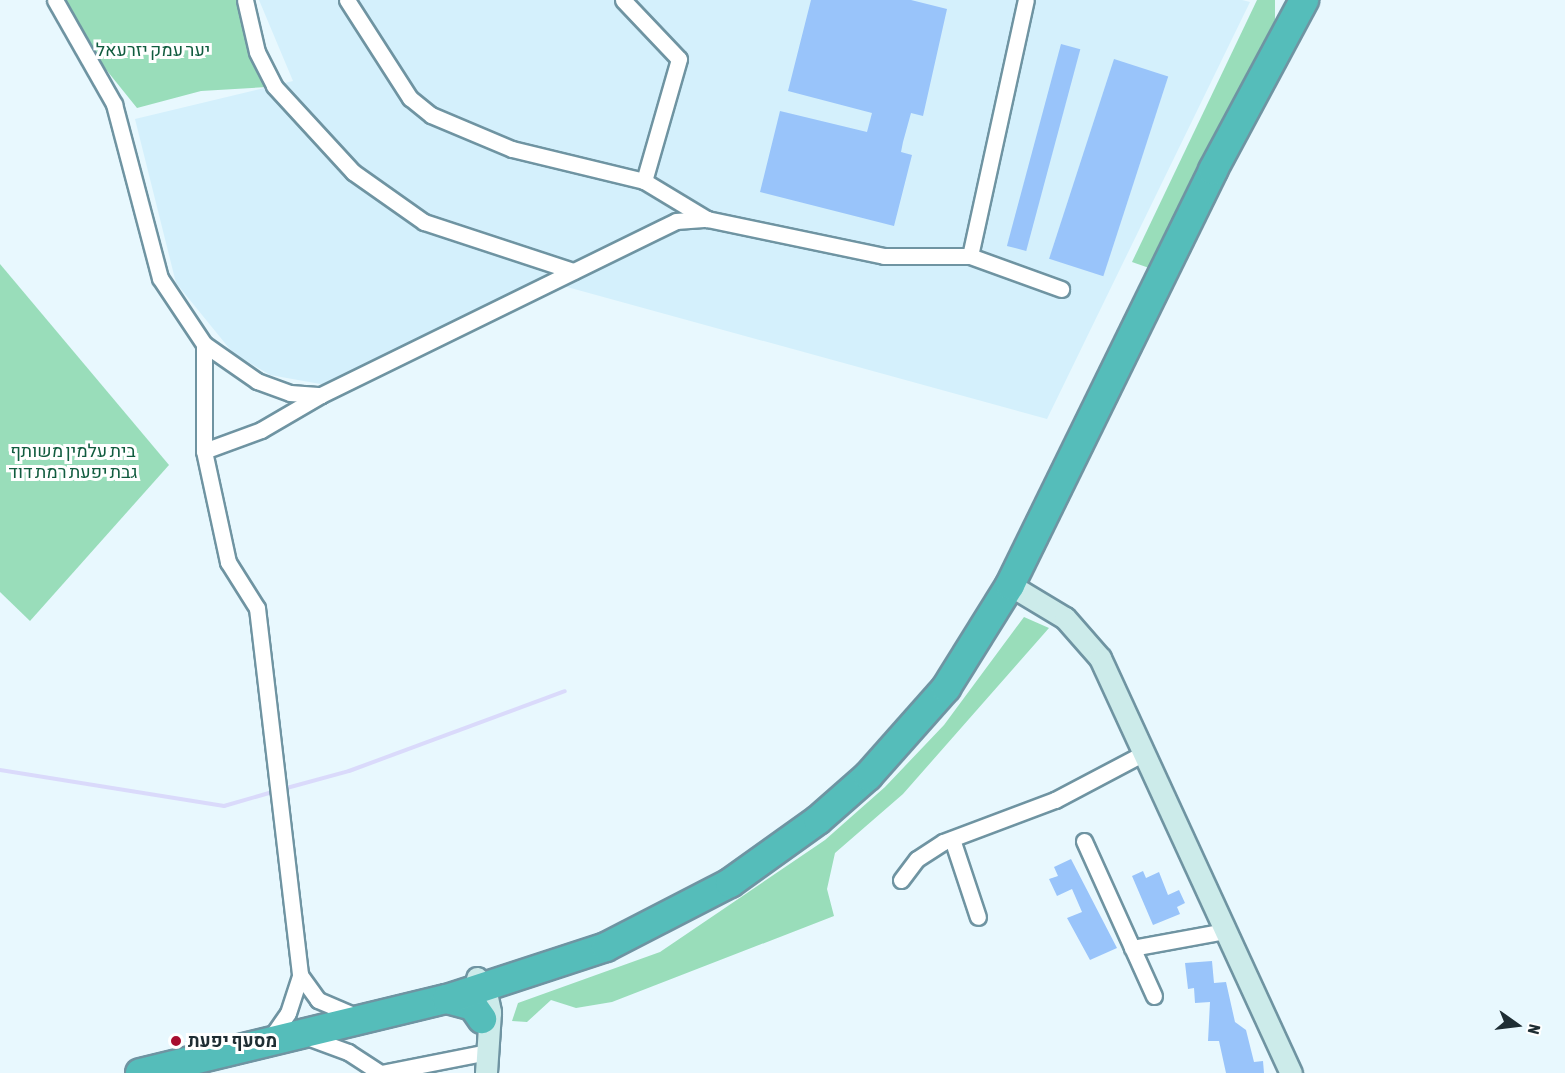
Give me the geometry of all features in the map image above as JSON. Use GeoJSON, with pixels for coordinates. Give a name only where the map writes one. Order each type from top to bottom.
{"type":"FeatureCollection","features":[{"type":"Feature","properties":{"kind":"highway"},"geometry":{"type":"LineString","coordinates":[[140,1073],[307,1037],[447,999],[472,1006],[486,995],[681,909],[772,854],[868,776],[946,688],[1010,585],[1213,170],[1304,0]]}},
{"type":"Feature","properties":{"kind":"highway"},"geometry":{"type":"LineString","coordinates":[[131,1073],[348,1013],[486,995]]}},
{"type":"Feature","properties":{"kind":"street"},"geometry":{"type":"LineString","coordinates":[[55,0],[114,104],[160,278],[204,344],[257,381],[290,393],[321,395]]}},
{"type":"Feature","properties":{"kind":"street"},"geometry":{"type":"LineString","coordinates":[[346,0],[410,98],[431,115],[512,149],[644,181],[706,219],[884,256],[970,255],[1061,289]]}},
{"type":"Feature","properties":{"kind":"street"},"geometry":{"type":"LineString","coordinates":[[623,0],[678,59],[644,181]]}},
{"type":"Feature","properties":{"kind":"street"},"geometry":{"type":"LineString","coordinates":[[970,255],[1026,0]]}},
{"type":"Feature","properties":{"kind":"street"},"geometry":{"type":"LineString","coordinates":[[250,2],[257,52],[273,86],[354,172],[424,222],[573,271]]}},
{"type":"Feature","properties":{"kind":"street"},"geometry":{"type":"LineString","coordinates":[[204,451],[261,430],[321,395],[655,229],[706,219]]}},
{"type":"Feature","properties":{"kind":"street"},"geometry":{"type":"LineString","coordinates":[[204,344],[204,451],[228,562],[257,608],[300,975],[288,1013],[274,1033]]}},
{"type":"Feature","properties":{"kind":"street"},"geometry":{"type":"LineString","coordinates":[[1010,585],[1065,618],[1090,642],[1292,1073]]}},
{"type":"Feature","properties":{"kind":"street"},"geometry":{"type":"LineString","coordinates":[[901,880],[924,853],[952,838],[1055,800],[1144,753]]}},
{"type":"Feature","properties":{"kind":"street"},"geometry":{"type":"LineString","coordinates":[[952,838],[978,917]]}},
{"type":"Feature","properties":{"kind":"street"},"geometry":{"type":"LineString","coordinates":[[1084,841],[1154,996]]}},
{"type":"Feature","properties":{"kind":"street"},"geometry":{"type":"LineString","coordinates":[[1132,948],[1226,931]]}},
{"type":"Feature","properties":{"kind":"street"},"geometry":{"type":"LineString","coordinates":[[300,975],[318,1000],[348,1013]]}},
{"type":"Feature","properties":{"kind":"street"},"geometry":{"type":"LineString","coordinates":[[486,995],[486,1073]]}},
{"type":"Feature","properties":{"kind":"street"},"geometry":{"type":"LineString","coordinates":[[307,1037],[348,1052],[380,1073],[487,1052]]}},
{"type":"Feature","properties":{"kind":"shaded area"},"geometry":{"type":"Polygon","coordinates":[[[259,0],[1242,0],[1250,2],[1047,419],[538,279],[326,385],[270,375],[233,353],[176,283],[135,119],[293,81],[259,0]]]}},
{"type":"Feature","properties":{"kind":"green space","name":"יער עמק יזרעאל"},"geometry":{"type":"Polygon","coordinates":[[[50,0],[240,0],[267,87],[201,91],[137,108],[50,0]]]}},
{"type":"Feature","properties":{"kind":"green space"},"geometry":{"type":"Polygon","coordinates":[[[1257,0],[1275,0],[1275,20],[1152,269],[1132,262],[1257,0]]]}},
{"type":"Feature","properties":{"kind":"green space","name":"בית עלמין משותף גבת יפעת רמת דוד"},"geometry":{"type":"Polygon","coordinates":[[[0,264],[169,465],[30,621],[0,592],[0,264]]]}},
{"type":"Feature","properties":{"kind":"green space"},"geometry":{"type":"Polygon","coordinates":[[[1024,617],[1049,628],[903,794],[835,853],[827,889],[834,916],[612,1002],[576,1008],[551,1000],[527,1022],[512,1021],[518,1003],[660,952],[825,840],[885,787],[944,725],[1024,617]]]}},
{"type":"Feature","properties":{"kind":"building"},"geometry":{"type":"Polygon","coordinates":[[[811,0],[911,0],[947,9],[923,116],[911,113],[903,142],[901,152],[912,155],[894,226],[760,192],[780,111],[867,132],[872,113],[788,91],[811,0]]]}},
{"type":"Feature","properties":{"kind":"building"},"geometry":{"type":"Polygon","coordinates":[[[1061,44],[1080,49],[1026,251],[1007,246],[1061,44]]]}},
{"type":"Feature","properties":{"kind":"building"},"geometry":{"type":"Polygon","coordinates":[[[1114,59],[1168,77],[1103,276],[1049,259],[1114,59]]]}},
{"type":"Feature","properties":{"kind":"building"},"geometry":{"type":"Polygon","coordinates":[[[1071,859],[1117,948],[1090,960],[1067,918],[1082,912],[1072,889],[1057,896],[1049,879],[1058,876],[1054,867],[1071,859]]]}},
{"type":"Feature","properties":{"kind":"building"},"geometry":{"type":"Polygon","coordinates":[[[1143,871],[1146,878],[1159,872],[1168,895],[1179,890],[1185,903],[1177,907],[1180,914],[1153,925],[1132,876],[1143,871]]]}},
{"type":"Feature","properties":{"kind":"building"},"geometry":{"type":"Polygon","coordinates":[[[1212,961],[1214,983],[1226,982],[1235,1022],[1246,1030],[1254,1062],[1263,1061],[1264,1073],[1226,1073],[1219,1041],[1208,1041],[1210,1002],[1195,1003],[1194,988],[1188,989],[1185,963],[1212,961]]]}},
{"type":"Feature","properties":{"kind":"waterway"},"geometry":{"type":"LineString","coordinates":[[283,789],[349,771],[565,691]]}},
{"type":"Feature","properties":{"kind":"waterway"},"geometry":{"type":"LineString","coordinates":[[0,770],[224,806],[276,791]]}},
{"type":"Feature","properties":{"kind":"place","name":"מסעף יפעת"},"geometry":{"type":"Point","coordinates":[176,1041]}}]}
